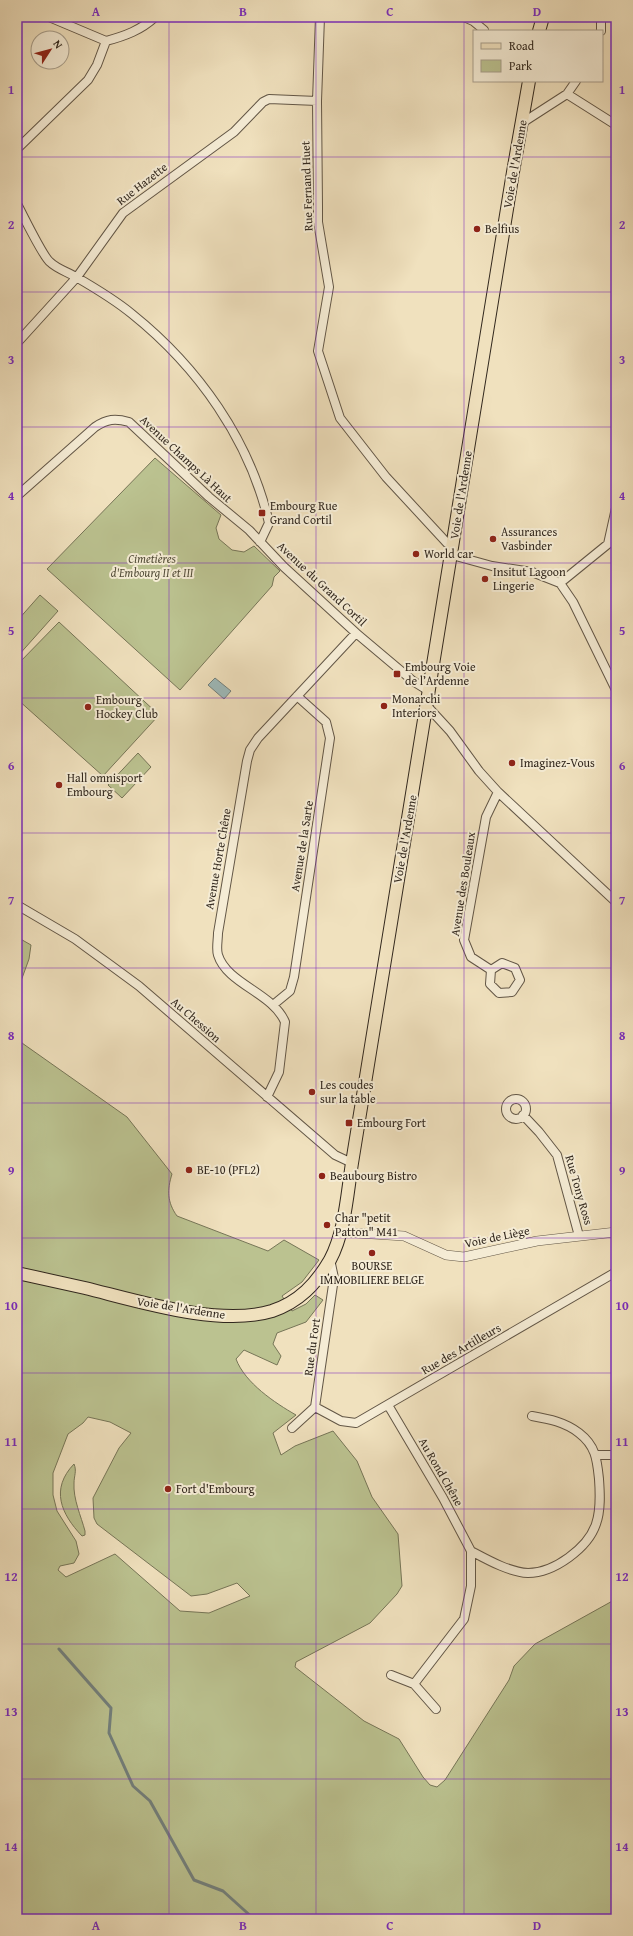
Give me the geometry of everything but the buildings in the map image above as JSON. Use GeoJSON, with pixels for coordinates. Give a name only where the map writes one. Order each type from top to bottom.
{"type":"FeatureCollection","features":[{"type":"Feature","properties":{"kind":"main road"},"geometry":{"type":"LineString","coordinates":[[539,30],[543,17]]}},
{"type":"Feature","properties":{"kind":"main road","name":"Voie de l'Ardenne"},"geometry":{"type":"LineString","coordinates":[[17,1273],[187,1311],[226,1316],[247,1316],[273,1311],[300,1297],[319,1277],[330,1259],[340,1232],[352,1163],[529,82]]}},
{"type":"Feature","properties":{"kind":"street"},"geometry":{"type":"LineString","coordinates":[[49,17],[106,41],[128,35],[146,25],[155,17]]}},
{"type":"Feature","properties":{"kind":"street","name":"Rue Fernand Huet"},"geometry":{"type":"LineString","coordinates":[[320,17],[317,101],[318,222],[329,287],[318,351],[340,418],[410,504],[447,543],[452,551]]}},
{"type":"Feature","properties":{"kind":"street"},"geometry":{"type":"LineString","coordinates":[[464,17],[473,21],[484,30]]}},
{"type":"Feature","properties":{"kind":"street"},"geometry":{"type":"LineString","coordinates":[[600,30],[601,17]]}},
{"type":"Feature","properties":{"kind":"street"},"geometry":{"type":"LineString","coordinates":[[17,149],[88,80],[98,65],[106,41]]}},
{"type":"Feature","properties":{"kind":"street"},"geometry":{"type":"LineString","coordinates":[[522,123],[567,94],[575,82]]}},
{"type":"Feature","properties":{"kind":"street"},"geometry":{"type":"LineString","coordinates":[[567,94],[616,125]]}},
{"type":"Feature","properties":{"kind":"street","name":"Rue Hazette"},"geometry":{"type":"LineString","coordinates":[[17,343],[77,277],[123,213],[234,132],[263,102],[269,99],[317,101]]}},
{"type":"Feature","properties":{"kind":"street","name":"Avenue du Grand Cortil"},"geometry":{"type":"LineString","coordinates":[[17,204],[49,262],[77,277],[137,318],[169,347],[207,391],[236,436],[256,479],[269,523],[260,542],[284,567],[356,633],[413,681],[429,691]]}},
{"type":"Feature","properties":{"kind":"street","name":"Avenue Champs Là Haut"},"geometry":{"type":"LineString","coordinates":[[17,496],[94,427],[106,420],[116,418],[129,422],[260,542]]}},
{"type":"Feature","properties":{"kind":"street"},"geometry":{"type":"LineString","coordinates":[[560,583],[608,544],[616,508]]}},
{"type":"Feature","properties":{"kind":"street"},"geometry":{"type":"LineString","coordinates":[[452,551],[492,566],[532,572],[560,583],[572,602],[616,690]]}},
{"type":"Feature","properties":{"kind":"street","name":"Avenue Horte Chêne"},"geometry":{"type":"LineString","coordinates":[[266,1097],[278,1072],[285,1022],[273,1005],[230,973],[218,955],[218,933],[250,750],[258,738],[356,633]]}},
{"type":"Feature","properties":{"kind":"street","name":"Avenue de la Sarte"},"geometry":{"type":"LineString","coordinates":[[273,1005],[290,991],[294,977],[330,738],[326,722],[297,696]]}},
{"type":"Feature","properties":{"kind":"street"},"geometry":{"type":"LineString","coordinates":[[427,706],[450,731],[479,771],[498,792],[616,902]]}},
{"type":"Feature","properties":{"kind":"street","name":"Avenue des Bouleaux"},"geometry":{"type":"LineString","coordinates":[[491,970],[471,957],[464,940],[486,817],[498,792]]}},
{"type":"Feature","properties":{"kind":"street","name":"Au Chession"},"geometry":{"type":"LineString","coordinates":[[17,905],[75,939],[139,986],[335,1155],[352,1163]]}},
{"type":"Feature","properties":{"kind":"street","name":"Rue Tony Ross"},"geometry":{"type":"LineString","coordinates":[[523,1116],[539,1132],[557,1155],[579,1236]]}},
{"type":"Feature","properties":{"kind":"street","name":"Voie de Liège"},"geometry":{"type":"LineString","coordinates":[[340,1232],[404,1236],[446,1255],[458,1257],[537,1241],[616,1232]]}},
{"type":"Feature","properties":{"kind":"street","name":"Rue du Fort"},"geometry":{"type":"LineString","coordinates":[[315,1407],[334,1278],[330,1259]]}},
{"type":"Feature","properties":{"kind":"street","name":"Rue des Artilleurs"},"geometry":{"type":"LineString","coordinates":[[315,1407],[341,1421],[356,1424],[616,1272]]}},
{"type":"Feature","properties":{"kind":"street","name":"Au Rond Chêne"},"geometry":{"type":"LineString","coordinates":[[388,1405],[443,1498],[471,1551],[473,1570],[464,1619],[414,1684]]}},
{"type":"Feature","properties":{"kind":"street"},"geometry":{"type":"LineString","coordinates":[[292,1428],[315,1407]]}},
{"type":"Feature","properties":{"kind":"street"},"geometry":{"type":"LineString","coordinates":[[471,1551],[501,1566],[528,1573],[557,1566],[581,1549],[596,1525],[600,1498],[597,1456],[581,1434],[562,1422],[532,1416]]}},
{"type":"Feature","properties":{"kind":"street"},"geometry":{"type":"LineString","coordinates":[[597,1456],[616,1455]]}},
{"type":"Feature","properties":{"kind":"street"},"geometry":{"type":"LineString","coordinates":[[391,1675],[414,1684],[436,1709]]}},
{"type":"Feature","properties":{"kind":"green space","name":"Cimetières d'Embourg II et III"},"geometry":{"type":"Polygon","coordinates":[[[155,458],[221,515],[216,528],[219,539],[232,550],[244,552],[254,546],[280,571],[274,577],[272,586],[180,690],[47,569],[155,458]]]}},
{"type":"Feature","properties":{"kind":"green space"},"geometry":{"type":"Polygon","coordinates":[[[40,595],[58,611],[17,657],[17,621],[40,595]]]}},
{"type":"Feature","properties":{"kind":"green space","name":"Embourg Hockey Club"},"geometry":{"type":"Polygon","coordinates":[[[59,622],[159,715],[103,776],[17,699],[17,665],[59,622]]]}},
{"type":"Feature","properties":{"kind":"green space"},"geometry":{"type":"Polygon","coordinates":[[[138,753],[151,767],[122,798],[108,785],[138,753]]]}},
{"type":"Feature","properties":{"kind":"green space"},"geometry":{"type":"Polygon","coordinates":[[[17,937],[31,945],[29,959],[17,992],[17,937]]]}},
{"type":"Feature","properties":{"kind":"green space"},"geometry":{"type":"Polygon","coordinates":[[[17,1035],[22,1043],[127,1117],[172,1174],[169,1185],[169,1196],[171,1206],[177,1216],[268,1251],[284,1240],[319,1260],[302,1282],[282,1296],[292,1311],[306,1304],[315,1295],[323,1300],[306,1322],[277,1333],[273,1344],[281,1356],[277,1365],[244,1350],[236,1359],[240,1368],[253,1384],[279,1405],[296,1415],[273,1433],[281,1455],[295,1446],[333,1431],[357,1461],[372,1497],[398,1534],[402,1586],[397,1594],[370,1623],[296,1662],[295,1667],[364,1721],[399,1739],[423,1777],[430,1785],[437,1787],[445,1780],[509,1680],[514,1666],[535,1644],[616,1599],[616,1919],[17,1919],[17,1035]],[[88,1417],[83,1423],[68,1434],[53,1473],[53,1495],[57,1511],[76,1541],[79,1554],[74,1563],[60,1566],[58,1570],[66,1577],[115,1554],[180,1611],[209,1613],[250,1596],[237,1583],[207,1594],[191,1596],[97,1524],[94,1518],[93,1498],[119,1448],[131,1433],[110,1422],[88,1417]]]}},
{"type":"Feature","properties":{"kind":"green space"},"geometry":{"type":"Polygon","coordinates":[[[74,1464],[74,1489],[85,1531],[85,1535],[82,1536],[75,1528],[64,1510],[60,1492],[62,1483],[67,1473],[74,1464]]]}},
{"type":"Feature","properties":{"kind":"water"},"geometry":{"type":"Polygon","coordinates":[[[215,678],[231,691],[224,699],[208,685],[215,678]]]}},
{"type":"Feature","properties":{"kind":"waterway"},"geometry":{"type":"LineString","coordinates":[[59,1649],[111,1708],[109,1733],[133,1786],[150,1801],[194,1880],[223,1891],[254,1919]]}},
{"type":"Feature","properties":{"kind":"place","name":"Belfius"},"geometry":{"type":"Point","coordinates":[477,229]}},
{"type":"Feature","properties":{"kind":"place","name":"Embourg Rue Grand Cortil"},"geometry":{"type":"Point","coordinates":[262,513]}},
{"type":"Feature","properties":{"kind":"place","name":"Assurances Vasbinder"},"geometry":{"type":"Point","coordinates":[493,539]}},
{"type":"Feature","properties":{"kind":"place","name":"World car"},"geometry":{"type":"Point","coordinates":[416,554]}},
{"type":"Feature","properties":{"kind":"place","name":"Insitut Lagoon Lingerie"},"geometry":{"type":"Point","coordinates":[485,579]}},
{"type":"Feature","properties":{"kind":"place","name":"Embourg Voie de l’Ardenne"},"geometry":{"type":"Point","coordinates":[397,674]}},
{"type":"Feature","properties":{"kind":"place","name":"Monarchi Interiors"},"geometry":{"type":"Point","coordinates":[384,706]}},
{"type":"Feature","properties":{"kind":"place","name":"Embourg Hockey Club"},"geometry":{"type":"Point","coordinates":[88,707]}},
{"type":"Feature","properties":{"kind":"place","name":"Imaginez-Vous"},"geometry":{"type":"Point","coordinates":[512,763]}},
{"type":"Feature","properties":{"kind":"place","name":"Hall omnisport Embourg"},"geometry":{"type":"Point","coordinates":[59,785]}},
{"type":"Feature","properties":{"kind":"place","name":"Les coudes sur la table"},"geometry":{"type":"Point","coordinates":[312,1092]}},
{"type":"Feature","properties":{"kind":"place","name":"Embourg Fort"},"geometry":{"type":"Point","coordinates":[349,1123]}},
{"type":"Feature","properties":{"kind":"place","name":"BE-10 (PFL2)"},"geometry":{"type":"Point","coordinates":[189,1170]}},
{"type":"Feature","properties":{"kind":"place","name":"Beaubourg Bistro"},"geometry":{"type":"Point","coordinates":[322,1176]}},
{"type":"Feature","properties":{"kind":"place","name":"Char \"petit Patton\" M41"},"geometry":{"type":"Point","coordinates":[327,1225]}},
{"type":"Feature","properties":{"kind":"place","name":"BOURSE IMMOBILIERE BELGE"},"geometry":{"type":"Point","coordinates":[372,1253]}},
{"type":"Feature","properties":{"kind":"place","name":"Fort d'Embourg"},"geometry":{"type":"Point","coordinates":[168,1489]}}]}
